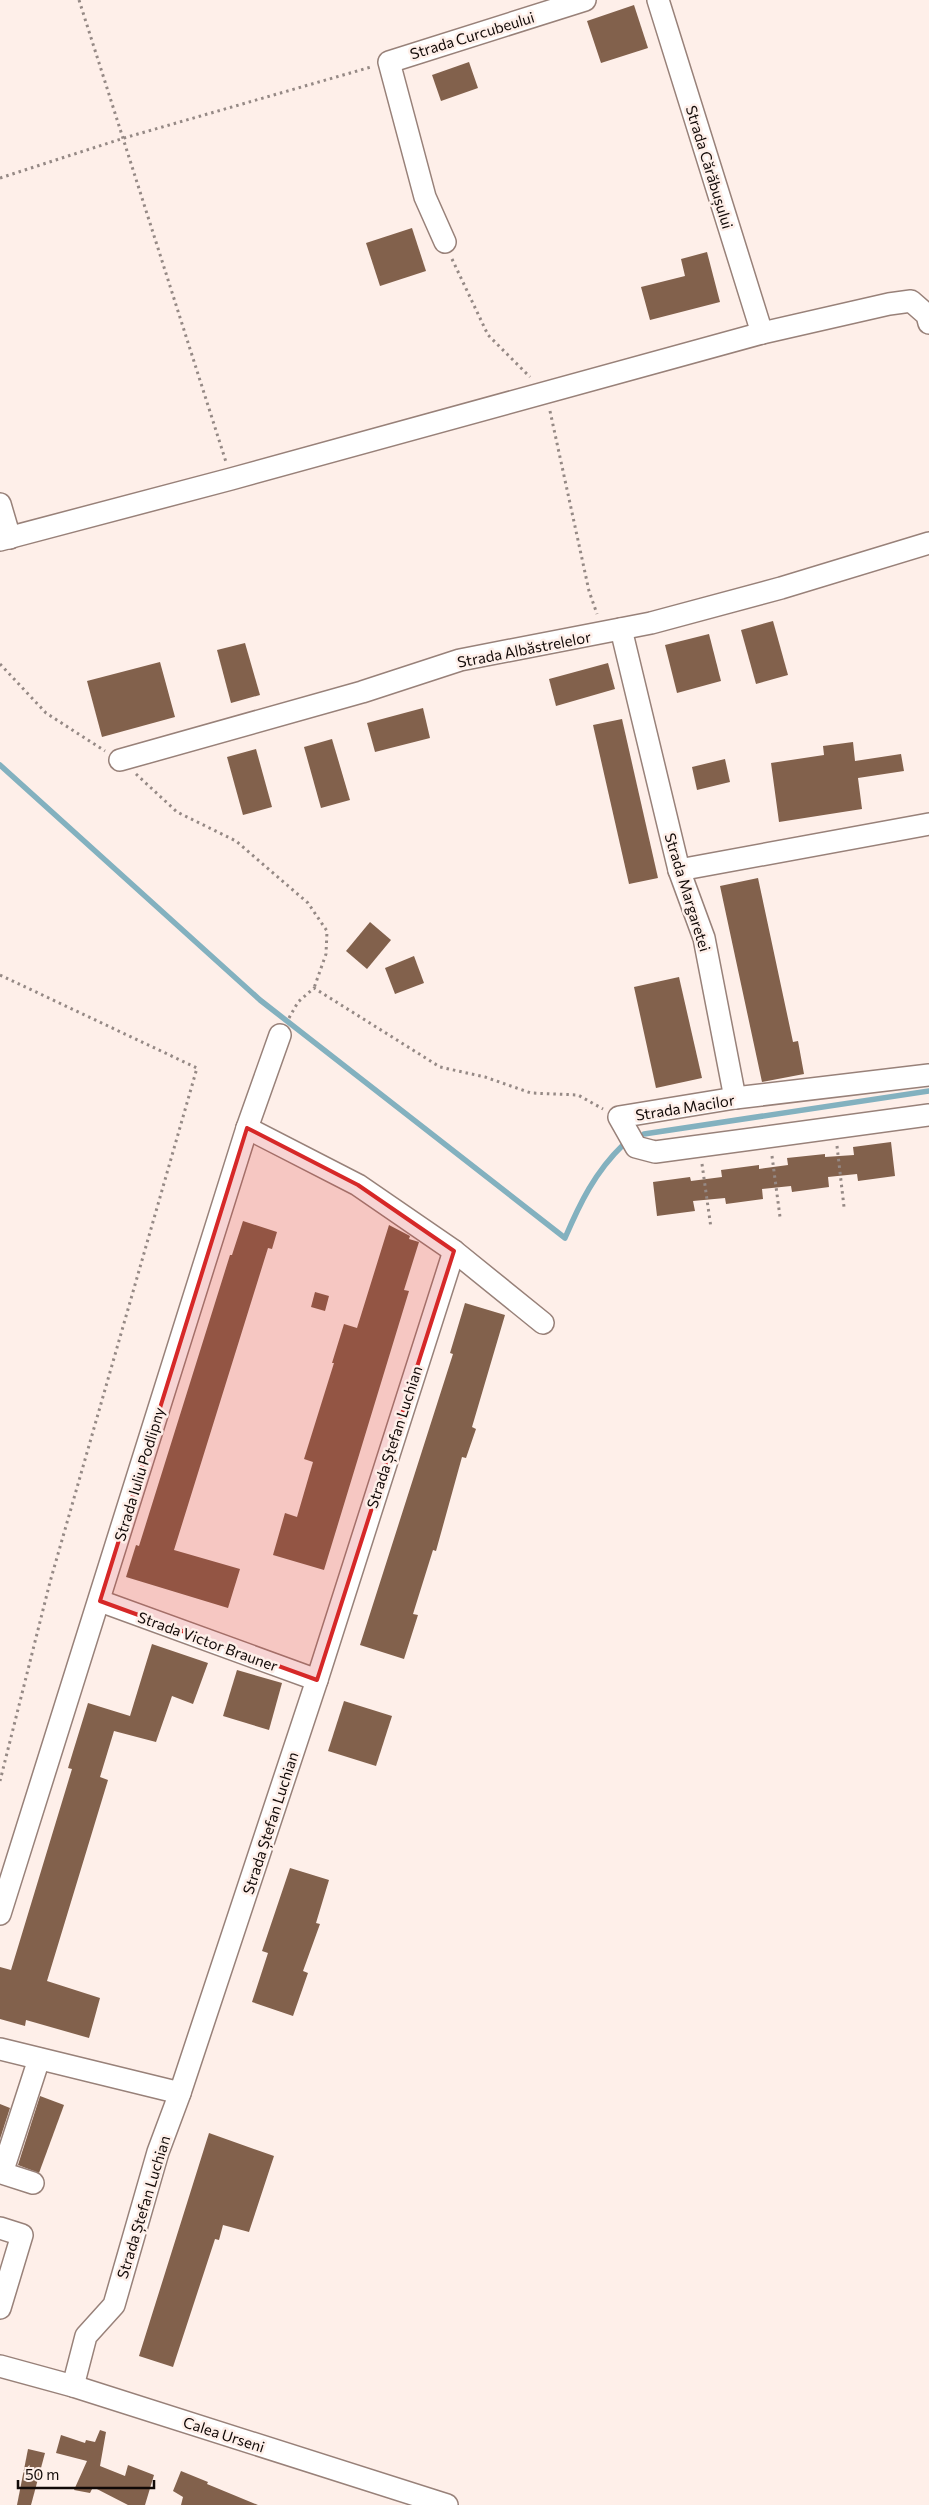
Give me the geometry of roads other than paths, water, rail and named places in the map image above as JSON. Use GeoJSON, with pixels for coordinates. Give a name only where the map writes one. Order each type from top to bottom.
{"type":"FeatureCollection","features":[{"type":"Feature","properties":{"kind":"street","name":"Strada Curcubeului"},"geometry":{"type":"LineString","coordinates":[[445,242],[425,197],[389,62],[585,0]]}},
{"type":"Feature","properties":{"kind":"street","name":"Strada Cărăbușului"},"geometry":{"type":"LineString","coordinates":[[658,0],[762,333]]}},
{"type":"Feature","properties":{"kind":"street"},"geometry":{"type":"LineString","coordinates":[[0,504],[5,539],[762,333],[889,304],[911,301],[925,315]]}},
{"type":"Feature","properties":{"kind":"street","name":"Strada Albăstrelelor"},"geometry":{"type":"LineString","coordinates":[[120,760],[362,692],[460,660],[536,644],[613,631],[781,588],[929,543]]}},
{"type":"Feature","properties":{"kind":"street","name":"Strada Margaretei"},"geometry":{"type":"LineString","coordinates":[[613,631],[679,870],[704,938],[735,1098]]}},
{"type":"Feature","properties":{"kind":"street"},"geometry":{"type":"LineString","coordinates":[[679,870],[929,824]]}},
{"type":"Feature","properties":{"kind":"street","name":"Strada Iuliu Podlipny"},"geometry":{"type":"LineString","coordinates":[[0,1914],[100,1601],[247,1128],[280,1035]]}},
{"type":"Feature","properties":{"kind":"street","name":"Strada Macilor"},"geometry":{"type":"LineString","coordinates":[[929,1076],[735,1098],[619,1117],[636,1147],[647,1152],[929,1115]]}},
{"type":"Feature","properties":{"kind":"street"},"geometry":{"type":"LineString","coordinates":[[247,1128],[358,1185],[454,1251],[543,1323]]}},
{"type":"Feature","properties":{"kind":"street","name":"Strada Ștefan Luchian"},"geometry":{"type":"LineString","coordinates":[[73,2386],[86,2336],[114,2305],[158,2152],[180,2093],[317,1680],[454,1251]]}},
{"type":"Feature","properties":{"kind":"street","name":"Strada Victor Brauner"},"geometry":{"type":"LineString","coordinates":[[100,1601],[317,1680]]}},
{"type":"Feature","properties":{"kind":"street"},"geometry":{"type":"LineString","coordinates":[[0,2049],[180,2093]]}},
{"type":"Feature","properties":{"kind":"street"},"geometry":{"type":"LineString","coordinates":[[33,2183],[2,2173],[39,2059]]}},
{"type":"Feature","properties":{"kind":"street"},"geometry":{"type":"LineString","coordinates":[[0,2228],[22,2234],[0,2308]]}},
{"type":"Feature","properties":{"kind":"street","name":"Calea Urseni"},"geometry":{"type":"LineString","coordinates":[[0,2366],[73,2386],[447,2505]]}},
{"type":"Feature","properties":{"kind":"waterway"},"geometry":{"type":"LineString","coordinates":[[0,765],[260,1000],[565,1238],[589,1188],[604,1166],[623,1145]]}},
{"type":"Feature","properties":{"kind":"waterway"},"geometry":{"type":"LineString","coordinates":[[644,1134],[929,1091]]}}]}
